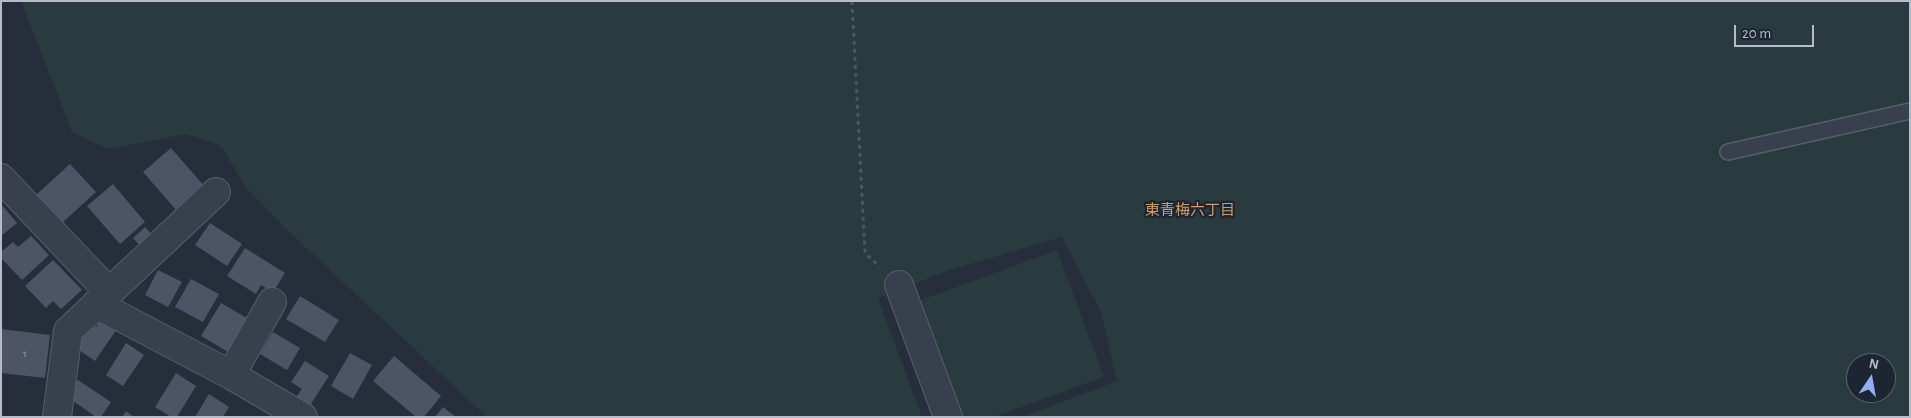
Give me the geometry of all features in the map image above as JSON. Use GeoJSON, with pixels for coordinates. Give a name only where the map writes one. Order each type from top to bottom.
{"type":"FeatureCollection","features":[{"type":"Feature","properties":{"kind":"street"},"geometry":{"type":"LineString","coordinates":[[1,178],[102,298],[303,417]]}},
{"type":"Feature","properties":{"kind":"street"},"geometry":{"type":"LineString","coordinates":[[56,417],[68,331],[216,192]]}},
{"type":"Feature","properties":{"kind":"street"},"geometry":{"type":"LineString","coordinates":[[899,285],[948,417]]}},
{"type":"Feature","properties":{"kind":"street"},"geometry":{"type":"LineString","coordinates":[[231,376],[272,302]]}},
{"type":"Feature","properties":{"kind":"lane"},"geometry":{"type":"LineString","coordinates":[[1728,152],[1910,111]]}},
{"type":"Feature","properties":{"kind":"path"},"geometry":{"type":"LineString","coordinates":[[852,1],[865,254],[899,285]]}},
{"type":"Feature","properties":{"kind":"shaded area"},"geometry":{"type":"Polygon","coordinates":[[[21,1],[1910,1],[1910,417],[1023,417],[1117,381],[1101,312],[1062,237],[947,271],[878,298],[922,417],[487,417],[286,229],[247,189],[221,146],[186,134],[108,149],[72,132],[21,1]]]}},
{"type":"Feature","properties":{"kind":"shaded area"},"geometry":{"type":"Polygon","coordinates":[[[1057,250],[1104,377],[994,417],[959,417],[916,302],[1057,250]]]}},
{"type":"Feature","properties":{"kind":"building"},"geometry":{"type":"Polygon","coordinates":[[[171,148],[205,187],[177,211],[143,172],[171,148]]]}},
{"type":"Feature","properties":{"kind":"building"},"geometry":{"type":"Polygon","coordinates":[[[70,164],[96,192],[62,223],[36,195],[70,164]]]}},
{"type":"Feature","properties":{"kind":"building"},"geometry":{"type":"Polygon","coordinates":[[[113,184],[145,222],[120,244],[87,206],[113,184]]]}},
{"type":"Feature","properties":{"kind":"building"},"geometry":{"type":"Polygon","coordinates":[[[1,204],[17,223],[1,236],[1,204]]]}},
{"type":"Feature","properties":{"kind":"building"},"geometry":{"type":"Polygon","coordinates":[[[210,223],[242,244],[227,266],[195,245],[210,223]]]}},
{"type":"Feature","properties":{"kind":"building"},"geometry":{"type":"Polygon","coordinates":[[[145,227],[155,238],[143,249],[133,238],[145,227]]]}},
{"type":"Feature","properties":{"kind":"building"},"geometry":{"type":"Polygon","coordinates":[[[31,236],[49,255],[22,280],[1,258],[1,252],[13,242],[18,247],[31,236]]]}},
{"type":"Feature","properties":{"kind":"building"},"geometry":{"type":"Polygon","coordinates":[[[245,248],[285,273],[273,292],[261,285],[256,294],[227,276],[245,248]]]}},
{"type":"Feature","properties":{"kind":"building"},"geometry":{"type":"Polygon","coordinates":[[[53,260],[82,290],[61,309],[53,301],[46,308],[25,286],[53,260]]]}},
{"type":"Feature","properties":{"kind":"building"},"geometry":{"type":"Polygon","coordinates":[[[158,270],[182,282],[168,307],[145,295],[158,270]]]}},
{"type":"Feature","properties":{"kind":"building"},"geometry":{"type":"Polygon","coordinates":[[[191,279],[219,294],[203,322],[175,307],[191,279]]]}},
{"type":"Feature","properties":{"kind":"building"},"geometry":{"type":"Polygon","coordinates":[[[300,296],[339,320],[325,342],[286,319],[300,296]]]}},
{"type":"Feature","properties":{"kind":"building"},"geometry":{"type":"Polygon","coordinates":[[[221,303],[247,318],[228,352],[201,336],[221,303]]]}},
{"type":"Feature","properties":{"kind":"building"},"geometry":{"type":"Polygon","coordinates":[[[101,319],[117,329],[95,361],[72,345],[88,322],[96,327],[101,319]]]}},
{"type":"Feature","properties":{"kind":"building"},"geometry":{"type":"Polygon","coordinates":[[[1,329],[50,335],[45,378],[1,373],[1,329]]]}},
{"type":"Feature","properties":{"kind":"building"},"geometry":{"type":"Polygon","coordinates":[[[273,332],[300,348],[287,370],[260,354],[273,332]]]}},
{"type":"Feature","properties":{"kind":"building"},"geometry":{"type":"Polygon","coordinates":[[[126,343],[144,355],[123,386],[106,375],[126,343]]]}},
{"type":"Feature","properties":{"kind":"building"},"geometry":{"type":"Polygon","coordinates":[[[350,353],[372,365],[353,399],[331,386],[350,353]]]}},
{"type":"Feature","properties":{"kind":"building"},"geometry":{"type":"Polygon","coordinates":[[[394,356],[441,396],[424,417],[416,417],[373,381],[394,356]]]}},
{"type":"Feature","properties":{"kind":"building"},"geometry":{"type":"Polygon","coordinates":[[[305,361],[329,376],[309,407],[295,399],[302,389],[291,382],[305,361]]]}},
{"type":"Feature","properties":{"kind":"building"},"geometry":{"type":"Polygon","coordinates":[[[176,373],[196,386],[177,417],[171,417],[155,407],[176,373]]]}},
{"type":"Feature","properties":{"kind":"building"},"geometry":{"type":"Polygon","coordinates":[[[78,380],[111,402],[101,417],[96,417],[66,396],[78,380]]]}},
{"type":"Feature","properties":{"kind":"building"},"geometry":{"type":"Polygon","coordinates":[[[209,394],[229,407],[223,417],[195,417],[209,394]]]}},
{"type":"Feature","properties":{"kind":"building"},"geometry":{"type":"Polygon","coordinates":[[[443,407],[456,417],[435,417],[443,407]]]}},
{"type":"Feature","properties":{"kind":"building"},"geometry":{"type":"Polygon","coordinates":[[[126,411],[134,417],[122,417],[126,411]]]}},
{"type":"Feature","properties":{"kind":"district","name":"東青梅六丁目"},"geometry":{"type":"Point","coordinates":[1190,210]}}]}
